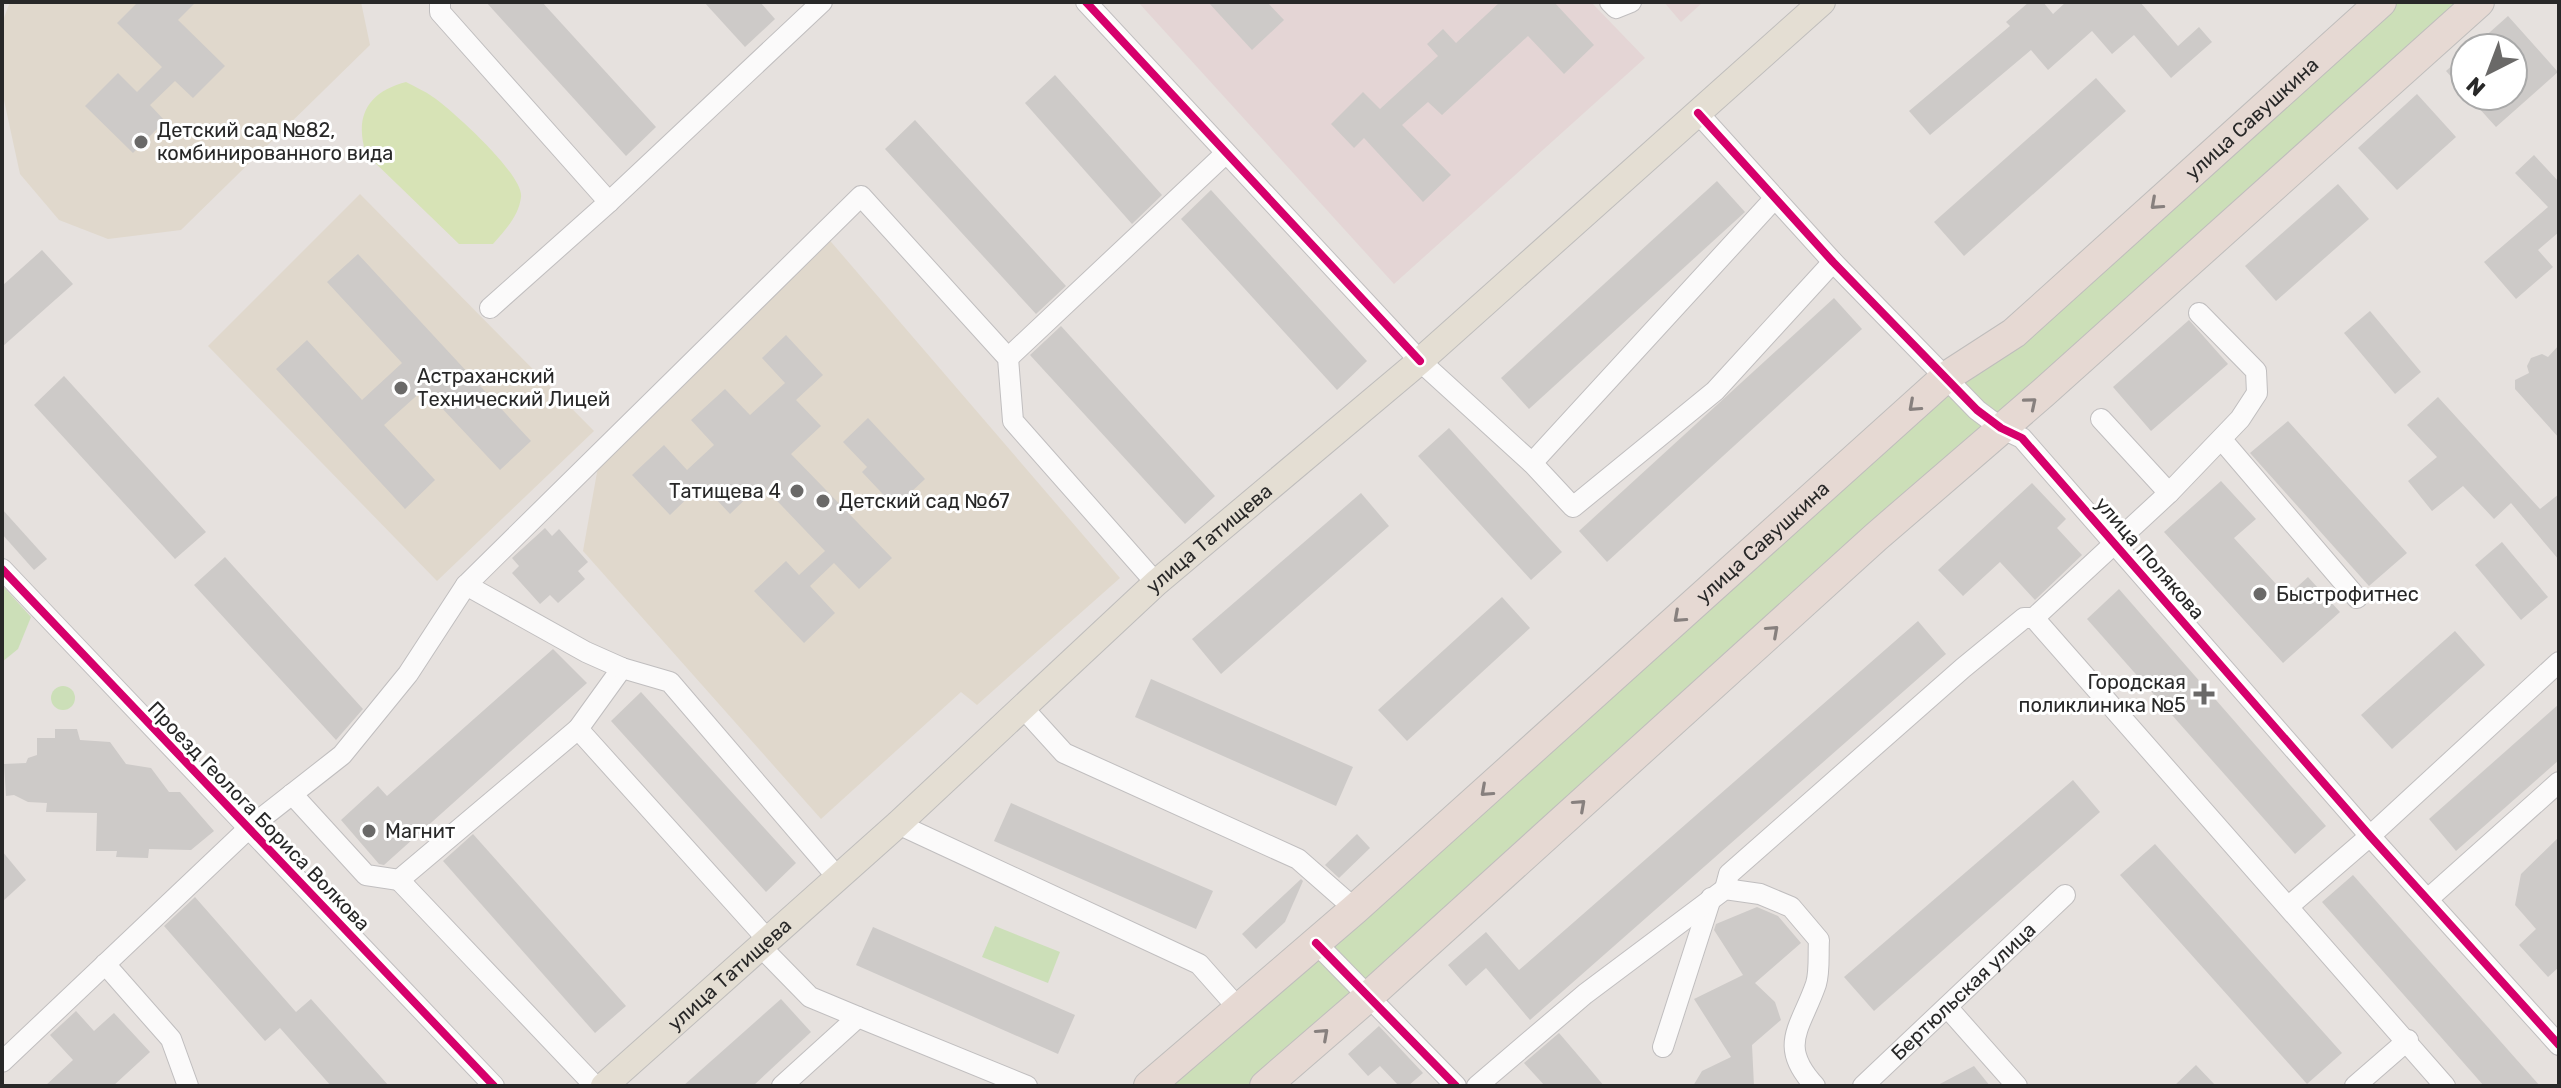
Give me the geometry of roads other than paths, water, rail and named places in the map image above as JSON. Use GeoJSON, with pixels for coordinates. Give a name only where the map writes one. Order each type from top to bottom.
{"type":"FeatureCollection","features":[{"type":"Feature","properties":{"kind":"highway","name":"улица Савушкина"},"geometry":{"type":"LineString","coordinates":[[1149,1086],[1355,909],[1946,377],[2014,333],[2381,2]]}},
{"type":"Feature","properties":{"kind":"highway"},"geometry":{"type":"LineString","coordinates":[[1265,1086],[1369,996],[1876,537],[2479,2]]}},
{"type":"Feature","properties":{"kind":"main road","name":"улица Татищева"},"geometry":{"type":"LineString","coordinates":[[604,1086],[898,824],[1156,583],[1420,361],[1822,2]]}},
{"type":"Feature","properties":{"kind":"street"},"geometry":{"type":"LineString","coordinates":[[440,2],[440,12],[609,202]]}},
{"type":"Feature","properties":{"kind":"street"},"geometry":{"type":"LineString","coordinates":[[490,308],[609,202],[822,2]]}},
{"type":"Feature","properties":{"kind":"street"},"geometry":{"type":"LineString","coordinates":[[1086,2],[1420,361],[1532,463],[1573,507],[1715,391],[1833,262]]}},
{"type":"Feature","properties":{"kind":"street"},"geometry":{"type":"LineString","coordinates":[[1610,2],[1616,8],[1631,2]]}},
{"type":"Feature","properties":{"kind":"street","name":"улица Полякова"},"geometry":{"type":"LineString","coordinates":[[1698,113],[1833,262],[1977,410],[2001,428],[2022,438],[2370,836],[2555,1032]]}},
{"type":"Feature","properties":{"kind":"street"},"geometry":{"type":"LineString","coordinates":[[1008,358],[1225,154]]}},
{"type":"Feature","properties":{"kind":"street"},"geometry":{"type":"LineString","coordinates":[[2,1062],[249,828],[342,755],[408,674],[466,585],[861,196],[1008,358],[1013,421],[1156,583]]}},
{"type":"Feature","properties":{"kind":"street"},"geometry":{"type":"LineString","coordinates":[[1532,463],[1775,198]]}},
{"type":"Feature","properties":{"kind":"street"},"geometry":{"type":"LineString","coordinates":[[1663,1047],[1718,894],[1729,874],[1963,668],[2024,618],[2034,618],[2169,493],[2240,419],[2257,393],[2256,371],[2199,313]]}},
{"type":"Feature","properties":{"kind":"street"},"geometry":{"type":"LineString","coordinates":[[2101,419],[2169,493]]}},
{"type":"Feature","properties":{"kind":"street"},"geometry":{"type":"LineString","coordinates":[[2222,440],[2357,598]]}},
{"type":"Feature","properties":{"kind":"street","name":"Проезд Геолога Бориса Волкова"},"geometry":{"type":"LineString","coordinates":[[2,569],[494,1086]]}},
{"type":"Feature","properties":{"kind":"street"},"geometry":{"type":"LineString","coordinates":[[466,585],[586,652],[622,668],[670,682],[838,878]]}},
{"type":"Feature","properties":{"kind":"street"},"geometry":{"type":"LineString","coordinates":[[2034,618],[2408,1040],[2445,1086]]}},
{"type":"Feature","properties":{"kind":"street"},"geometry":{"type":"LineString","coordinates":[[2289,906],[2559,662]]}},
{"type":"Feature","properties":{"kind":"street"},"geometry":{"type":"LineString","coordinates":[[399,880],[578,729],[622,668]]}},
{"type":"Feature","properties":{"kind":"street"},"geometry":{"type":"LineString","coordinates":[[1024,709],[1064,753],[1298,859],[1355,909]]}},
{"type":"Feature","properties":{"kind":"street"},"geometry":{"type":"LineString","coordinates":[[578,729],[810,997],[1027,1086]]}},
{"type":"Feature","properties":{"kind":"street"},"geometry":{"type":"LineString","coordinates":[[2428,899],[2559,782]]}},
{"type":"Feature","properties":{"kind":"street"},"geometry":{"type":"LineString","coordinates":[[292,794],[366,875],[399,880],[595,1086]]}},
{"type":"Feature","properties":{"kind":"street"},"geometry":{"type":"LineString","coordinates":[[898,824],[1199,964],[1238,1008]]}},
{"type":"Feature","properties":{"kind":"street"},"geometry":{"type":"LineString","coordinates":[[1477,1086],[1585,994],[1718,894],[1760,894],[1791,907],[1819,940],[1817,981],[1793,1046],[1799,1069],[1815,1086]]}},
{"type":"Feature","properties":{"kind":"street","name":"Бертюльская улица"},"geometry":{"type":"LineString","coordinates":[[1863,1086],[2065,895]]}},
{"type":"Feature","properties":{"kind":"street"},"geometry":{"type":"LineString","coordinates":[[1316,943],[1456,1086]]}},
{"type":"Feature","properties":{"kind":"street"},"geometry":{"type":"LineString","coordinates":[[105,964],[171,1039],[188,1086]]}},
{"type":"Feature","properties":{"kind":"street"},"geometry":{"type":"LineString","coordinates":[[1947,1007],[2017,1086]]}},
{"type":"Feature","properties":{"kind":"street"},"geometry":{"type":"LineString","coordinates":[[782,1086],[858,1017]]}},
{"type":"Feature","properties":{"kind":"street"},"geometry":{"type":"LineString","coordinates":[[2355,1086],[2408,1040]]}},
{"type":"Feature","properties":{"kind":"place","name":"Детский сад №82, комбинированного вида"},"geometry":{"type":"Point","coordinates":[141,142]}},
{"type":"Feature","properties":{"kind":"place","name":"Астраханский Технический Лицей"},"geometry":{"type":"Point","coordinates":[401,388]}},
{"type":"Feature","properties":{"kind":"place","name":"Татищева 4"},"geometry":{"type":"Point","coordinates":[797,491]}},
{"type":"Feature","properties":{"kind":"place","name":"Детский сад №67"},"geometry":{"type":"Point","coordinates":[823,501]}},
{"type":"Feature","properties":{"kind":"place","name":"Быстрофитнес"},"geometry":{"type":"Point","coordinates":[2260,594]}},
{"type":"Feature","properties":{"kind":"place","name":"Городская поликлиника №5"},"geometry":{"type":"Point","coordinates":[2204,694]}},
{"type":"Feature","properties":{"kind":"place","name":"Магнит"},"geometry":{"type":"Point","coordinates":[369,831]}}]}
